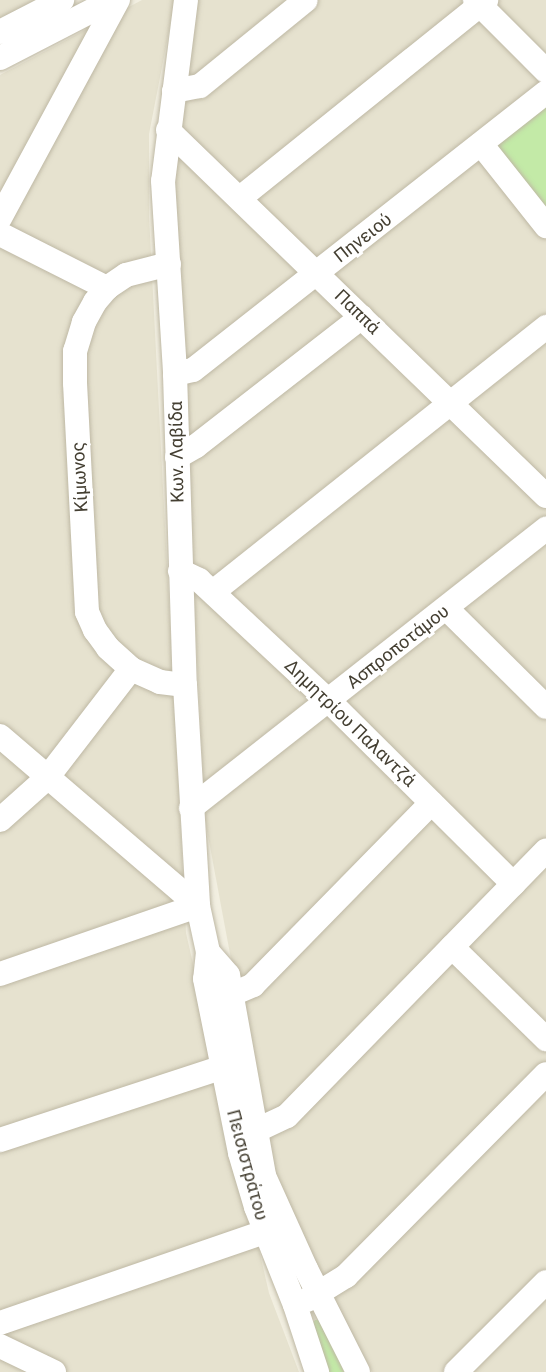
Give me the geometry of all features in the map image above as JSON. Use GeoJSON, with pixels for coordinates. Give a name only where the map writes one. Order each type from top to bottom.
{"type":"FeatureCollection","features":[{"type":"Feature","properties":{"kind":"street"},"geometry":{"type":"LineString","coordinates":[[0,32],[34,7],[62,0]]}},
{"type":"Feature","properties":{"kind":"street"},"geometry":{"type":"LineString","coordinates":[[0,58],[113,0]]}},
{"type":"Feature","properties":{"kind":"street"},"geometry":{"type":"LineString","coordinates":[[0,218],[118,0]]}},
{"type":"Feature","properties":{"kind":"street","name":"Κων. Λαβίδα"},"geometry":{"type":"LineString","coordinates":[[186,0],[163,181],[175,374],[184,685],[191,808],[198,906],[208,952]]}},
{"type":"Feature","properties":{"kind":"street"},"geometry":{"type":"LineString","coordinates":[[174,91],[200,86],[306,0]]}},
{"type":"Feature","properties":{"kind":"street"},"geometry":{"type":"LineString","coordinates":[[240,198],[480,2],[546,71]]}},
{"type":"Feature","properties":{"kind":"street","name":"Πηνειού"},"geometry":{"type":"LineString","coordinates":[[175,374],[192,370],[546,92]]}},
{"type":"Feature","properties":{"kind":"street","name":"Παππά"},"geometry":{"type":"LineString","coordinates":[[168,130],[546,496]]}},
{"type":"Feature","properties":{"kind":"street"},"geometry":{"type":"LineString","coordinates":[[481,144],[546,226]]}},
{"type":"Feature","properties":{"kind":"street"},"geometry":{"type":"LineString","coordinates":[[0,234],[107,288]]}},
{"type":"Feature","properties":{"kind":"street","name":"Κίμωνος"},"geometry":{"type":"LineString","coordinates":[[169,264],[126,274],[107,288],[84,322],[75,351],[87,612],[94,630],[108,648],[131,669],[160,682],[184,685]]}},
{"type":"Feature","properties":{"kind":"street"},"geometry":{"type":"LineString","coordinates":[[177,457],[196,446],[362,317]]}},
{"type":"Feature","properties":{"kind":"street"},"geometry":{"type":"LineString","coordinates":[[213,592],[546,327]]}},
{"type":"Feature","properties":{"kind":"street","name":"Ασπροποτάμου"},"geometry":{"type":"LineString","coordinates":[[191,808],[546,529]]}},
{"type":"Feature","properties":{"kind":"street","name":"Δημητρίου Παλαντζά"},"geometry":{"type":"LineString","coordinates":[[180,571],[199,580],[213,592],[329,700],[513,884]]}},
{"type":"Feature","properties":{"kind":"street"},"geometry":{"type":"LineString","coordinates":[[447,609],[546,707]]}},
{"type":"Feature","properties":{"kind":"street"},"geometry":{"type":"LineString","coordinates":[[0,820],[47,778],[131,669]]}},
{"type":"Feature","properties":{"kind":"street"},"geometry":{"type":"LineString","coordinates":[[0,736],[198,906]]}},
{"type":"Feature","properties":{"kind":"street"},"geometry":{"type":"LineString","coordinates":[[230,994],[253,985],[431,803]]}},
{"type":"Feature","properties":{"kind":"street"},"geometry":{"type":"LineString","coordinates":[[255,1131],[287,1116],[546,851]]}},
{"type":"Feature","properties":{"kind":"street"},"geometry":{"type":"LineString","coordinates":[[0,974],[198,906]]}},
{"type":"Feature","properties":{"kind":"street"},"geometry":{"type":"LineString","coordinates":[[452,947],[546,1039]]}},
{"type":"Feature","properties":{"kind":"street"},"geometry":{"type":"LineString","coordinates":[[208,952],[228,975],[255,1131],[269,1191],[358,1372]]}},
{"type":"Feature","properties":{"kind":"street","name":"Πεισιστράτου"},"geometry":{"type":"LineString","coordinates":[[208,952],[205,980],[240,1153],[317,1372]]}},
{"type":"Feature","properties":{"kind":"street"},"geometry":{"type":"LineString","coordinates":[[0,1140],[223,1067]]}},
{"type":"Feature","properties":{"kind":"street"},"geometry":{"type":"LineString","coordinates":[[295,1305],[320,1294],[346,1276],[546,1074]]}},
{"type":"Feature","properties":{"kind":"street"},"geometry":{"type":"LineString","coordinates":[[0,1323],[266,1232]]}},
{"type":"Feature","properties":{"kind":"street"},"geometry":{"type":"LineString","coordinates":[[456,1372],[546,1282]]}},
{"type":"Feature","properties":{"kind":"street"},"geometry":{"type":"LineString","coordinates":[[0,1346],[54,1372]]}},
{"type":"Feature","properties":{"kind":"shaded area"},"geometry":{"type":"Polygon","coordinates":[[[0,0],[39,0],[0,21],[0,0]]]}},
{"type":"Feature","properties":{"kind":"shaded area"},"geometry":{"type":"Polygon","coordinates":[[[142,0],[175,0],[149,134],[149,216],[186,933],[269,1293],[299,1372],[0,1372],[0,75],[142,0]]]}},
{"type":"Feature","properties":{"kind":"shaded area"},"geometry":{"type":"Polygon","coordinates":[[[195,0],[546,0],[546,1372],[372,1372],[319,1275],[272,1178],[205,820],[174,186],[195,0]]]}},
{"type":"Feature","properties":{"kind":"green space"},"geometry":{"type":"Polygon","coordinates":[[[546,104],[546,209],[495,144],[546,104]]]}},
{"type":"Feature","properties":{"kind":"green space"},"geometry":{"type":"Polygon","coordinates":[[[315,1320],[323,1320],[344,1372],[329,1372],[313,1323],[315,1320]]]}}]}
